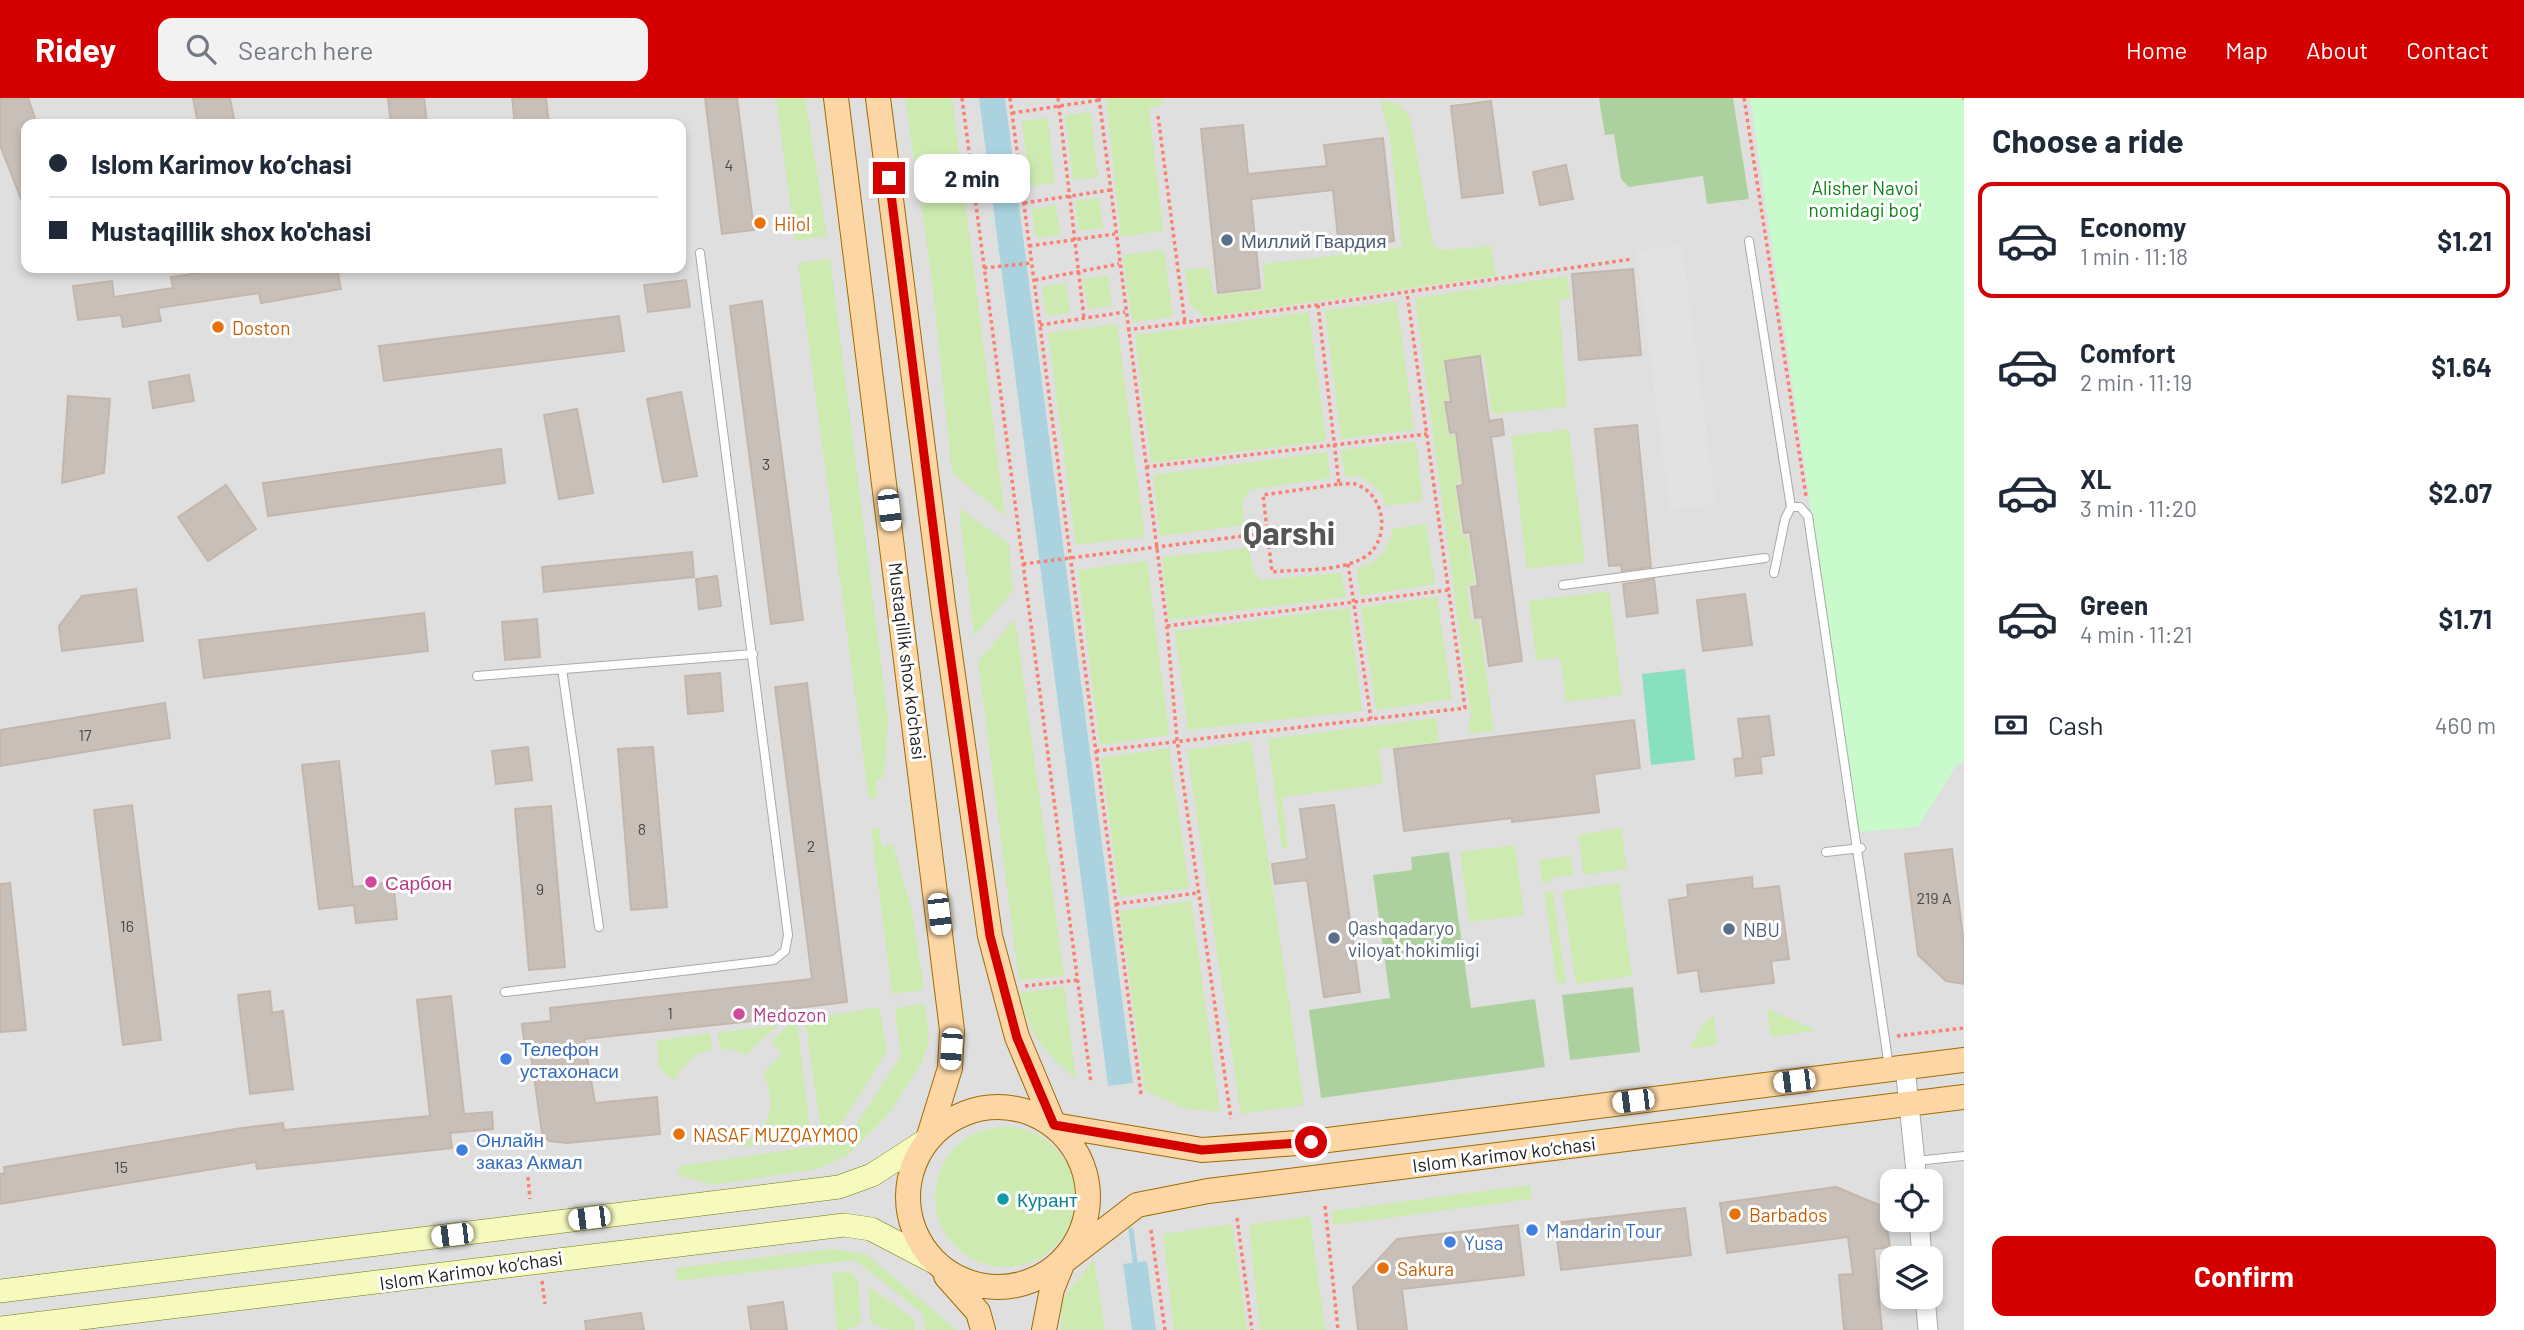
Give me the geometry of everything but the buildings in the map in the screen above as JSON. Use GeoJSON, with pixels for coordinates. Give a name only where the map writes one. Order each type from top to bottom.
{"type":"FeatureCollection","features":[{"type":"Feature","properties":{"kind":"main road","name":"Mustaqillik shox ko'chasi"},"geometry":{"type":"LineString","coordinates":[[836,98],[952,1030],[950,1068],[928,1139]]}},
{"type":"Feature","properties":{"kind":"main road"},"geometry":{"type":"LineString","coordinates":[[878,98],[943,605],[990,936],[1017,1038],[1054,1125]]}},
{"type":"Feature","properties":{"kind":"main road","name":"Islom Karimov ko‘chasi"},"geometry":{"type":"LineString","coordinates":[[1054,1125],[1202,1150],[1234,1148],[1339,1139],[1964,1060]]}},
{"type":"Feature","properties":{"kind":"main road","name":"Islom Karimov ko‘chasi"},"geometry":{"type":"LineString","coordinates":[[1063,1262],[1137,1205],[1208,1191],[1964,1097]]}},
{"type":"Feature","properties":{"kind":"main road"},"geometry":{"type":"LineString","coordinates":[[983,1330],[978,1312],[918,1241],[909,1215],[908,1188],[914,1162],[928,1139],[949,1120],[975,1109],[1002,1106],[1030,1112],[1054,1125],[1075,1148],[1087,1177],[1089,1207],[1080,1237],[1063,1262],[1052,1289],[1044,1330]]}},
{"type":"Feature","properties":{"kind":"main road","name":"Islom Karimov ko‘chasi"},"geometry":{"type":"LineString","coordinates":[[0,1291],[839,1187],[872,1175],[928,1139]]}},
{"type":"Feature","properties":{"kind":"main road","name":"Islom Karimov ko‘chasi"},"geometry":{"type":"LineString","coordinates":[[0,1328],[844,1225],[882,1234],[934,1262]]}},
{"type":"Feature","properties":{"kind":"main road"},"geometry":{"type":"LineString","coordinates":[[934,1262],[957,1279],[984,1287],[1003,1287],[1040,1278],[1063,1262]]}},
{"type":"Feature","properties":{"kind":"street"},"geometry":{"type":"LineString","coordinates":[[1897,1068],[1910,1102],[1916,1169]]}},
{"type":"Feature","properties":{"kind":"street"},"geometry":{"type":"LineString","coordinates":[[1926,1309],[1928,1330]]}},
{"type":"Feature","properties":{"kind":"lane"},"geometry":{"type":"LineString","coordinates":[[1749,241],[1791,507],[1785,519],[1774,573]]}},
{"type":"Feature","properties":{"kind":"lane"},"geometry":{"type":"LineString","coordinates":[[505,992],[774,961],[785,951],[788,935],[700,253]]}},
{"type":"Feature","properties":{"kind":"lane"},"geometry":{"type":"LineString","coordinates":[[1791,507],[1800,507],[1808,516],[1859,848],[1897,1068]]}},
{"type":"Feature","properties":{"kind":"lane"},"geometry":{"type":"LineString","coordinates":[[1563,585],[1765,558]]}},
{"type":"Feature","properties":{"kind":"lane"},"geometry":{"type":"LineString","coordinates":[[477,676],[753,654]]}},
{"type":"Feature","properties":{"kind":"lane"},"geometry":{"type":"LineString","coordinates":[[562,670],[599,927]]}},
{"type":"Feature","properties":{"kind":"lane"},"geometry":{"type":"LineString","coordinates":[[1826,852],[1859,848]]}},
{"type":"Feature","properties":{"kind":"lane"},"geometry":{"type":"LineString","coordinates":[[1916,1161],[1964,1156]]}},
{"type":"Feature","properties":{"kind":"path"},"geometry":{"type":"LineString","coordinates":[[962,98],[1091,1083]]}},
{"type":"Feature","properties":{"kind":"path"},"geometry":{"type":"LineString","coordinates":[[1010,98],[1141,1094]]}},
{"type":"Feature","properties":{"kind":"path"},"geometry":{"type":"LineString","coordinates":[[1058,98],[1084,318]]}},
{"type":"Feature","properties":{"kind":"path"},"geometry":{"type":"LineString","coordinates":[[1744,98],[1808,507]]}},
{"type":"Feature","properties":{"kind":"path"},"geometry":{"type":"LineString","coordinates":[[1012,113],[1100,99],[1127,330],[1167,626],[1177,740],[1231,1119]]}},
{"type":"Feature","properties":{"kind":"path"},"geometry":{"type":"LineString","coordinates":[[1158,116],[1185,323]]}},
{"type":"Feature","properties":{"kind":"path"},"geometry":{"type":"LineString","coordinates":[[1024,203],[1110,190]]}},
{"type":"Feature","properties":{"kind":"path"},"geometry":{"type":"LineString","coordinates":[[1029,246],[1115,234]]}},
{"type":"Feature","properties":{"kind":"path"},"geometry":{"type":"LineString","coordinates":[[1127,330],[1318,306],[1632,259]]}},
{"type":"Feature","properties":{"kind":"path"},"geometry":{"type":"LineString","coordinates":[[984,268],[1032,263]]}},
{"type":"Feature","properties":{"kind":"path"},"geometry":{"type":"LineString","coordinates":[[1034,280],[1119,264]]}},
{"type":"Feature","properties":{"kind":"path"},"geometry":{"type":"LineString","coordinates":[[1096,751],[1465,708],[1407,293]]}},
{"type":"Feature","properties":{"kind":"path"},"geometry":{"type":"LineString","coordinates":[[1318,306],[1339,484]]}},
{"type":"Feature","properties":{"kind":"path"},"geometry":{"type":"LineString","coordinates":[[1040,325],[1125,312]]}},
{"type":"Feature","properties":{"kind":"path"},"geometry":{"type":"LineString","coordinates":[[1146,467],[1427,434]]}},
{"type":"Feature","properties":{"kind":"path"},"geometry":{"type":"LineString","coordinates":[[1339,484],[1355,484],[1373,496],[1382,515],[1379,540],[1366,557],[1348,564],[1272,572],[1263,495],[1339,484]]}},
{"type":"Feature","properties":{"kind":"path"},"geometry":{"type":"LineString","coordinates":[[1023,564],[1267,533]]}},
{"type":"Feature","properties":{"kind":"path"},"geometry":{"type":"LineString","coordinates":[[1348,564],[1371,719]]}},
{"type":"Feature","properties":{"kind":"path"},"geometry":{"type":"LineString","coordinates":[[1167,626],[1448,590]]}},
{"type":"Feature","properties":{"kind":"path"},"geometry":{"type":"LineString","coordinates":[[1116,904],[1197,893]]}},
{"type":"Feature","properties":{"kind":"path"},"geometry":{"type":"LineString","coordinates":[[1025,986],[1078,980]]}},
{"type":"Feature","properties":{"kind":"path"},"geometry":{"type":"LineString","coordinates":[[1890,1036],[1964,1028]]}},
{"type":"Feature","properties":{"kind":"path"},"geometry":{"type":"LineString","coordinates":[[527,1177],[530,1199]]}},
{"type":"Feature","properties":{"kind":"path"},"geometry":{"type":"LineString","coordinates":[[1325,1206],[1338,1330]]}},
{"type":"Feature","properties":{"kind":"path"},"geometry":{"type":"LineString","coordinates":[[1237,1218],[1252,1330]]}},
{"type":"Feature","properties":{"kind":"path"},"geometry":{"type":"LineString","coordinates":[[1151,1230],[1165,1330]]}},
{"type":"Feature","properties":{"kind":"path"},"geometry":{"type":"LineString","coordinates":[[542,1279],[545,1304]]}},
{"type":"Feature","properties":{"kind":"shaded area"},"geometry":{"type":"Polygon","coordinates":[[[0,98],[1964,98],[1964,1330],[0,1330],[0,98]]]}},
{"type":"Feature","properties":{"kind":"shaded area"},"geometry":{"type":"Polygon","coordinates":[[[1682,245],[1716,504],[1670,510],[1636,251],[1682,245]]]}},
{"type":"Feature","properties":{"kind":"green space"},"geometry":{"type":"Polygon","coordinates":[[[776,98],[805,98],[827,236],[795,241],[776,98]]]}},
{"type":"Feature","properties":{"kind":"green space"},"geometry":{"type":"Polygon","coordinates":[[[905,98],[952,98],[1005,516],[952,473],[932,279],[905,98]]]}},
{"type":"Feature","properties":{"kind":"green space"},"geometry":{"type":"Polygon","coordinates":[[[1106,98],[1162,98],[1163,105],[1149,108],[1163,231],[1121,237],[1106,98]]]}},
{"type":"Feature","properties":{"kind":"green space"},"geometry":{"type":"Polygon","coordinates":[[[1599,98],[1733,98],[1749,199],[1707,204],[1703,176],[1629,187],[1621,179],[1614,134],[1605,135],[1599,98]]]}},
{"type":"Feature","properties":{"kind":"green space","name":"Alisher Navoi nomidagi bog'"},"geometry":{"type":"Polygon","coordinates":[[[1750,98],[1964,98],[1964,763],[1957,764],[1918,827],[1859,832],[1750,98]]]}},
{"type":"Feature","properties":{"kind":"green space"},"geometry":{"type":"Polygon","coordinates":[[[1380,100],[1398,104],[1410,117],[1433,245],[1441,250],[1491,246],[1496,276],[1206,317],[1190,306],[1185,270],[1209,268],[1214,295],[1265,290],[1263,264],[1402,247],[1390,137],[1380,100]]]}},
{"type":"Feature","properties":{"kind":"green space"},"geometry":{"type":"Polygon","coordinates":[[[1091,112],[1098,177],[1073,180],[1065,115],[1091,112]]]}},
{"type":"Feature","properties":{"kind":"green space"},"geometry":{"type":"Polygon","coordinates":[[[1048,118],[1055,183],[1030,186],[1022,121],[1048,118]]]}},
{"type":"Feature","properties":{"kind":"green space"},"geometry":{"type":"Polygon","coordinates":[[[1099,198],[1103,228],[1079,231],[1075,201],[1099,198]]]}},
{"type":"Feature","properties":{"kind":"green space"},"geometry":{"type":"Polygon","coordinates":[[[1056,205],[1060,235],[1036,238],[1032,209],[1056,205]]]}},
{"type":"Feature","properties":{"kind":"green space"},"geometry":{"type":"Polygon","coordinates":[[[1164,250],[1173,317],[1132,322],[1123,255],[1164,250]]]}},
{"type":"Feature","properties":{"kind":"green space"},"geometry":{"type":"Polygon","coordinates":[[[830,259],[888,720],[884,778],[876,780],[877,798],[869,799],[798,263],[830,259]]]}},
{"type":"Feature","properties":{"kind":"green space"},"geometry":{"type":"Polygon","coordinates":[[[1108,276],[1112,306],[1088,309],[1083,279],[1108,276]]]}},
{"type":"Feature","properties":{"kind":"green space"},"geometry":{"type":"Polygon","coordinates":[[[1566,276],[1571,298],[1559,300],[1567,407],[1492,414],[1484,355],[1443,361],[1449,399],[1444,401],[1448,435],[1455,435],[1461,482],[1455,484],[1462,537],[1468,536],[1475,583],[1467,586],[1471,621],[1479,621],[1494,731],[1470,734],[1468,724],[1471,719],[1415,298],[1566,276]]]}},
{"type":"Feature","properties":{"kind":"green space"},"geometry":{"type":"Polygon","coordinates":[[[1066,283],[1070,313],[1046,316],[1042,287],[1066,283]]]}},
{"type":"Feature","properties":{"kind":"green space"},"geometry":{"type":"Polygon","coordinates":[[[1397,301],[1414,430],[1341,439],[1325,310],[1397,301]]]}},
{"type":"Feature","properties":{"kind":"green space"},"geometry":{"type":"Polygon","coordinates":[[[1309,312],[1326,441],[1151,463],[1135,335],[1309,312]]]}},
{"type":"Feature","properties":{"kind":"green space"},"geometry":{"type":"Polygon","coordinates":[[[1117,324],[1145,537],[1076,545],[1048,333],[1117,324]]]}},
{"type":"Feature","properties":{"kind":"green space"},"geometry":{"type":"Polygon","coordinates":[[[1569,429],[1585,562],[1527,569],[1511,436],[1569,429]]]}},
{"type":"Feature","properties":{"kind":"green space"},"geometry":{"type":"Polygon","coordinates":[[[1416,441],[1423,501],[1385,506],[1381,492],[1360,476],[1346,477],[1340,450],[1416,441]]]}},
{"type":"Feature","properties":{"kind":"green space"},"geometry":{"type":"Polygon","coordinates":[[[1327,452],[1330,478],[1250,490],[1242,502],[1245,525],[1160,536],[1153,475],[1327,452]]]}},
{"type":"Feature","properties":{"kind":"green space"},"geometry":{"type":"Polygon","coordinates":[[[959,508],[1009,544],[1013,591],[974,636],[959,508]]]}},
{"type":"Feature","properties":{"kind":"green space"},"geometry":{"type":"Polygon","coordinates":[[[1426,524],[1435,584],[1360,596],[1357,569],[1381,555],[1388,544],[1392,529],[1426,524]]]}},
{"type":"Feature","properties":{"kind":"green space"},"geometry":{"type":"Polygon","coordinates":[[[1249,548],[1253,569],[1260,580],[1341,573],[1346,597],[1169,620],[1162,557],[1249,548]]]}},
{"type":"Feature","properties":{"kind":"green space"},"geometry":{"type":"Polygon","coordinates":[[[1147,561],[1169,735],[1100,745],[1078,570],[1147,561]]]}},
{"type":"Feature","properties":{"kind":"green space"},"geometry":{"type":"Polygon","coordinates":[[[1609,591],[1622,695],[1566,702],[1560,657],[1536,660],[1529,601],[1609,591]]]}},
{"type":"Feature","properties":{"kind":"green space"},"geometry":{"type":"Polygon","coordinates":[[[1437,597],[1452,699],[1376,710],[1361,607],[1437,597]]]}},
{"type":"Feature","properties":{"kind":"green space"},"geometry":{"type":"Polygon","coordinates":[[[1349,608],[1362,711],[1188,730],[1175,631],[1349,608]]]}},
{"type":"Feature","properties":{"kind":"green space"},"geometry":{"type":"Polygon","coordinates":[[[1015,619],[1064,976],[1019,980],[978,661],[1015,619]]]}},
{"type":"Feature","properties":{"kind":"green space"},"geometry":{"type":"Polygon","coordinates":[[[1685,669],[1695,760],[1651,765],[1642,674],[1685,669]]]}},
{"type":"Feature","properties":{"kind":"green space"},"geometry":{"type":"Polygon","coordinates":[[[1436,718],[1439,742],[1379,749],[1383,784],[1282,797],[1288,848],[1282,849],[1268,739],[1436,718]]]}},
{"type":"Feature","properties":{"kind":"green space"},"geometry":{"type":"Polygon","coordinates":[[[1251,741],[1304,1105],[1241,1114],[1187,750],[1251,741]]]}},
{"type":"Feature","properties":{"kind":"green space"},"geometry":{"type":"Polygon","coordinates":[[[1169,748],[1189,888],[1120,897],[1101,758],[1169,748]]]}},
{"type":"Feature","properties":{"kind":"green space"},"geometry":{"type":"Polygon","coordinates":[[[879,828],[882,846],[893,845],[912,911],[924,990],[892,994],[871,829],[879,828]]]}},
{"type":"Feature","properties":{"kind":"green space"},"geometry":{"type":"Polygon","coordinates":[[[1621,828],[1627,869],[1584,875],[1578,835],[1621,828]]]}},
{"type":"Feature","properties":{"kind":"green space"},"geometry":{"type":"Polygon","coordinates":[[[1515,845],[1524,915],[1469,922],[1460,852],[1515,845]]]}},
{"type":"Feature","properties":{"kind":"green space"},"geometry":{"type":"Polygon","coordinates":[[[1449,852],[1471,1008],[1535,999],[1545,1067],[1321,1098],[1309,1010],[1390,998],[1373,875],[1412,870],[1411,857],[1449,852]]]}},
{"type":"Feature","properties":{"kind":"green space"},"geometry":{"type":"Polygon","coordinates":[[[1571,856],[1573,875],[1551,878],[1551,882],[1542,883],[1539,860],[1571,856]]]}},
{"type":"Feature","properties":{"kind":"green space"},"geometry":{"type":"Polygon","coordinates":[[[1619,883],[1632,976],[1576,984],[1562,891],[1619,883]]]}},
{"type":"Feature","properties":{"kind":"green space"},"geometry":{"type":"Polygon","coordinates":[[[1553,891],[1566,983],[1557,984],[1544,892],[1553,891]]]}},
{"type":"Feature","properties":{"kind":"green space"},"geometry":{"type":"Polygon","coordinates":[[[1191,901],[1220,1112],[1187,1109],[1145,1091],[1120,911],[1191,901]]]}},
{"type":"Feature","properties":{"kind":"green space"},"geometry":{"type":"Polygon","coordinates":[[[1064,987],[1076,1079],[1039,1041],[1028,1020],[1020,993],[1064,987]]]}},
{"type":"Feature","properties":{"kind":"green space"},"geometry":{"type":"Polygon","coordinates":[[[1633,987],[1640,1052],[1570,1060],[1562,995],[1633,987]]]}},
{"type":"Feature","properties":{"kind":"green space"},"geometry":{"type":"Polygon","coordinates":[[[925,1004],[929,1041],[921,1064],[888,1115],[848,1155],[817,1169],[714,1185],[678,1175],[680,1166],[845,1142],[901,1056],[895,1008],[925,1004]]]}},
{"type":"Feature","properties":{"kind":"green space"},"geometry":{"type":"Polygon","coordinates":[[[879,1007],[887,1051],[835,1134],[822,1137],[805,1020],[879,1007]]]}},
{"type":"Feature","properties":{"kind":"green space"},"geometry":{"type":"Polygon","coordinates":[[[1767,1009],[1817,1030],[1771,1037],[1767,1009]]]}},
{"type":"Feature","properties":{"kind":"green space"},"geometry":{"type":"Polygon","coordinates":[[[1714,1015],[1717,1045],[1689,1049],[1704,1023],[1714,1015]]]}},
{"type":"Feature","properties":{"kind":"green space"},"geometry":{"type":"Polygon","coordinates":[[[797,1023],[811,1138],[739,1147],[758,1131],[769,1115],[770,1097],[763,1073],[782,1054],[771,1042],[788,1025],[797,1023]]]}},
{"type":"Feature","properties":{"kind":"green space"},"geometry":{"type":"Polygon","coordinates":[[[778,1025],[746,1055],[734,1049],[720,1049],[718,1033],[778,1025]]]}},
{"type":"Feature","properties":{"kind":"green space"},"geometry":{"type":"Polygon","coordinates":[[[710,1033],[712,1050],[689,1060],[674,1081],[659,1067],[657,1041],[710,1033]]]}},
{"type":"Feature","properties":{"kind":"green space"},"geometry":{"type":"Polygon","coordinates":[[[1005,1127],[1032,1132],[1055,1147],[1070,1170],[1075,1197],[1070,1224],[1055,1247],[1032,1262],[1005,1267],[978,1262],[955,1247],[940,1224],[935,1197],[940,1170],[955,1147],[978,1132],[1005,1127]]]}},
{"type":"Feature","properties":{"kind":"green space"},"geometry":{"type":"Polygon","coordinates":[[[1530,1185],[1532,1199],[1333,1225],[1331,1211],[1530,1185]]]}},
{"type":"Feature","properties":{"kind":"green space"},"geometry":{"type":"Polygon","coordinates":[[[1310,1216],[1325,1330],[1260,1330],[1249,1225],[1310,1216]]]}},
{"type":"Feature","properties":{"kind":"green space"},"geometry":{"type":"Polygon","coordinates":[[[1232,1224],[1247,1330],[1174,1330],[1163,1234],[1232,1224]]]}},
{"type":"Feature","properties":{"kind":"green space"},"geometry":{"type":"Polygon","coordinates":[[[832,1249],[866,1254],[957,1330],[925,1330],[923,1314],[855,1260],[677,1281],[676,1268],[832,1249]]]}},
{"type":"Feature","properties":{"kind":"green space"},"geometry":{"type":"Polygon","coordinates":[[[1094,1259],[1105,1330],[1061,1330],[1062,1300],[1094,1259]]]}},
{"type":"Feature","properties":{"kind":"green space"},"geometry":{"type":"Polygon","coordinates":[[[850,1271],[858,1281],[861,1323],[847,1330],[837,1330],[832,1273],[850,1271]]]}},
{"type":"Feature","properties":{"kind":"green space"},"geometry":{"type":"Polygon","coordinates":[[[868,1286],[914,1319],[915,1330],[889,1330],[871,1323],[868,1286]]]}},
{"type":"Feature","properties":{"kind":"water"},"geometry":{"type":"Polygon","coordinates":[[[979,98],[1005,98],[1133,1083],[1108,1086],[979,98]]]}},
{"type":"Feature","properties":{"kind":"water"},"geometry":{"type":"Polygon","coordinates":[[[1147,1261],[1156,1330],[1132,1330],[1123,1264],[1147,1261]]]}},
{"type":"Feature","properties":{"kind":"waterway"},"geometry":{"type":"LineString","coordinates":[[1131,1230],[1136,1268]]}},
{"type":"Feature","properties":{"kind":"place","name":"Hilol"},"geometry":{"type":"Point","coordinates":[760,223]}},
{"type":"Feature","properties":{"kind":"place","name":"Миллий Гвардия"},"geometry":{"type":"Point","coordinates":[1227,240]}},
{"type":"Feature","properties":{"kind":"place","name":"Doston"},"geometry":{"type":"Point","coordinates":[218,327]}},
{"type":"Feature","properties":{"kind":"place","name":"Сарбон"},"geometry":{"type":"Point","coordinates":[371,882]}},
{"type":"Feature","properties":{"kind":"place","name":"NBU"},"geometry":{"type":"Point","coordinates":[1729,929]}},
{"type":"Feature","properties":{"kind":"place","name":"Qashqadaryo viloyat hokimligi"},"geometry":{"type":"Point","coordinates":[1334,938]}},
{"type":"Feature","properties":{"kind":"place","name":"Medozon"},"geometry":{"type":"Point","coordinates":[739,1014]}},
{"type":"Feature","properties":{"kind":"place","name":"Телефон устахонаси"},"geometry":{"type":"Point","coordinates":[506,1059]}},
{"type":"Feature","properties":{"kind":"place","name":"NASAF MUZQAYMOQ"},"geometry":{"type":"Point","coordinates":[679,1134]}},
{"type":"Feature","properties":{"kind":"place","name":"Онлайн заказ Акмал"},"geometry":{"type":"Point","coordinates":[462,1150]}},
{"type":"Feature","properties":{"kind":"place","name":"Курант"},"geometry":{"type":"Point","coordinates":[1003,1199]}},
{"type":"Feature","properties":{"kind":"place","name":"Barbados"},"geometry":{"type":"Point","coordinates":[1735,1214]}},
{"type":"Feature","properties":{"kind":"place","name":"Mandarin Tour"},"geometry":{"type":"Point","coordinates":[1532,1230]}},
{"type":"Feature","properties":{"kind":"place","name":"Yusa"},"geometry":{"type":"Point","coordinates":[1450,1242]}},
{"type":"Feature","properties":{"kind":"place","name":"Sakura"},"geometry":{"type":"Point","coordinates":[1383,1268]}},
{"type":"Feature","properties":{"kind":"district","name":"Qarshi"},"geometry":{"type":"Point","coordinates":[1289,532]}},
{"type":"Feature","properties":{"kind":"route"},"geometry":{"type":"LineString","coordinates":[[889,178],[943,605],[990,936],[1017,1038],[1054,1125],[1202,1150],[1311,1142]]}}]}
